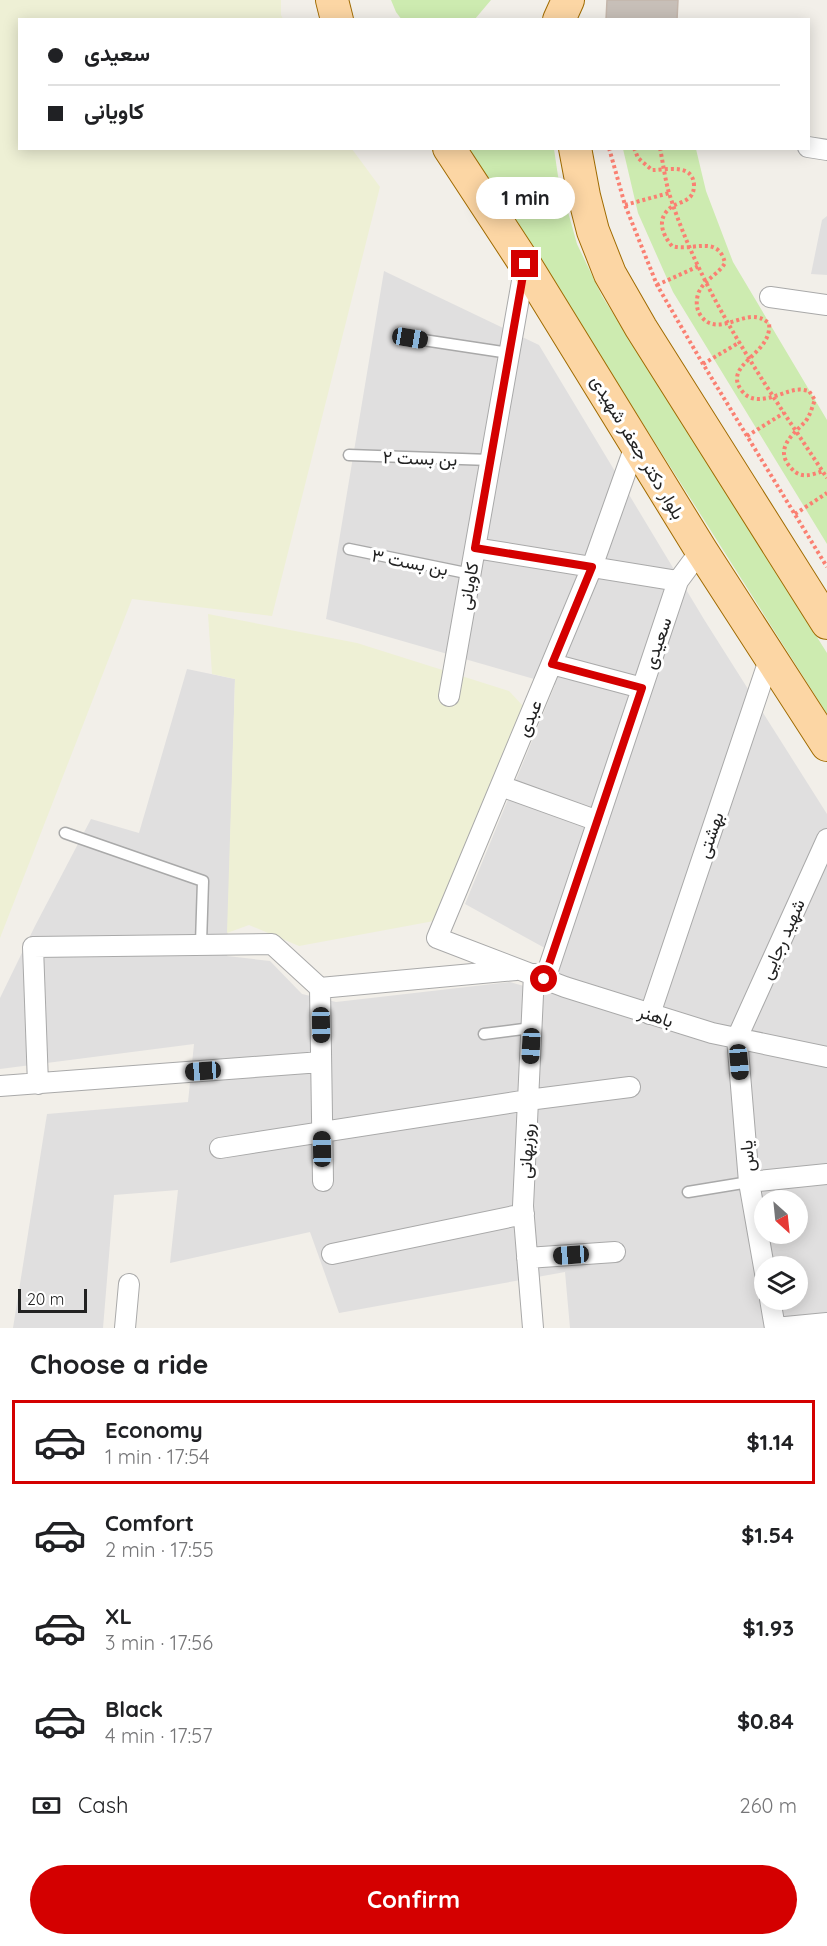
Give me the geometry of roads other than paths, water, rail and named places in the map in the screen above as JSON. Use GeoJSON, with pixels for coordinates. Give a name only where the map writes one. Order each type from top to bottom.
{"type":"FeatureCollection","features":[{"type":"Feature","properties":{"kind":"main road"},"geometry":{"type":"LineString","coordinates":[[332,0],[336,18]]}},
{"type":"Feature","properties":{"kind":"main road"},"geometry":{"type":"LineString","coordinates":[[560,18],[568,0]]}},
{"type":"Feature","properties":{"kind":"main road","name":"بلوار دکتر جعفر شهیدی"},"geometry":{"type":"LineString","coordinates":[[449,150],[525,264],[701,550],[827,745]]}},
{"type":"Feature","properties":{"kind":"main road"},"geometry":{"type":"LineString","coordinates":[[575,150],[593,231],[610,274],[641,328],[827,623]]}},
{"type":"Feature","properties":{"kind":"street"},"geometry":{"type":"LineString","coordinates":[[810,147],[827,150]]}},
{"type":"Feature","properties":{"kind":"street","name":"کاویانی"},"geometry":{"type":"LineString","coordinates":[[449,696],[525,264]]}},
{"type":"Feature","properties":{"kind":"street"},"geometry":{"type":"LineString","coordinates":[[770,297],[827,305]]}},
{"type":"Feature","properties":{"kind":"street","name":"عبدی"},"geometry":{"type":"LineString","coordinates":[[490,958],[437,938],[592,567],[636,442]]}},
{"type":"Feature","properties":{"kind":"street"},"geometry":{"type":"LineString","coordinates":[[475,548],[678,581]]}},
{"type":"Feature","properties":{"kind":"street","name":"سعیدی"},"geometry":{"type":"LineString","coordinates":[[533,974],[598,821],[678,581],[701,550]]}},
{"type":"Feature","properties":{"kind":"street","name":"بهشتی"},"geometry":{"type":"LineString","coordinates":[[650,1014],[770,657]]}},
{"type":"Feature","properties":{"kind":"street"},"geometry":{"type":"LineString","coordinates":[[552,664],[642,688]]}},
{"type":"Feature","properties":{"kind":"street"},"geometry":{"type":"LineString","coordinates":[[501,786],[598,821]]}},
{"type":"Feature","properties":{"kind":"street","name":"شهید رجایی"},"geometry":{"type":"LineString","coordinates":[[737,1038],[827,839]]}},
{"type":"Feature","properties":{"kind":"street"},"geometry":{"type":"LineString","coordinates":[[39,1084],[33,947],[201,943],[272,944],[320,988],[533,974]]}},
{"type":"Feature","properties":{"kind":"street","name":"باهنر"},"geometry":{"type":"LineString","coordinates":[[490,958],[650,1014],[712,1033],[827,1057]]}},
{"type":"Feature","properties":{"kind":"street","name":"روزبهانی"},"geometry":{"type":"LineString","coordinates":[[533,974],[524,1214],[533,1328]]}},
{"type":"Feature","properties":{"kind":"street"},"geometry":{"type":"LineString","coordinates":[[320,988],[323,1181]]}},
{"type":"Feature","properties":{"kind":"street","name":"یاس"},"geometry":{"type":"LineString","coordinates":[[737,1038],[749,1182],[762,1256]]}},
{"type":"Feature","properties":{"kind":"street"},"geometry":{"type":"LineString","coordinates":[[0,1086],[321,1062]]}},
{"type":"Feature","properties":{"kind":"street"},"geometry":{"type":"LineString","coordinates":[[220,1148],[528,1100],[630,1087]]}},
{"type":"Feature","properties":{"kind":"street"},"geometry":{"type":"LineString","coordinates":[[749,1182],[827,1174]]}},
{"type":"Feature","properties":{"kind":"street"},"geometry":{"type":"LineString","coordinates":[[332,1254],[524,1214]]}},
{"type":"Feature","properties":{"kind":"street"},"geometry":{"type":"LineString","coordinates":[[527,1258],[615,1252]]}},
{"type":"Feature","properties":{"kind":"street"},"geometry":{"type":"LineString","coordinates":[[125,1328],[129,1284]]}},
{"type":"Feature","properties":{"kind":"street"},"geometry":{"type":"LineString","coordinates":[[772,1310],[775,1328],[827,1323]]}},
{"type":"Feature","properties":{"kind":"lane"},"geometry":{"type":"LineString","coordinates":[[410,338],[509,353]]}},
{"type":"Feature","properties":{"kind":"lane","name":"بن بست ۲"},"geometry":{"type":"LineString","coordinates":[[349,455],[490,460]]}},
{"type":"Feature","properties":{"kind":"lane","name":"بن بست ۳"},"geometry":{"type":"LineString","coordinates":[[349,549],[471,574]]}},
{"type":"Feature","properties":{"kind":"lane"},"geometry":{"type":"LineString","coordinates":[[65,833],[203,882],[201,943]]}},
{"type":"Feature","properties":{"kind":"lane"},"geometry":{"type":"LineString","coordinates":[[484,1034],[531,1028]]}},
{"type":"Feature","properties":{"kind":"lane"},"geometry":{"type":"LineString","coordinates":[[688,1192],[749,1182]]}}]}
